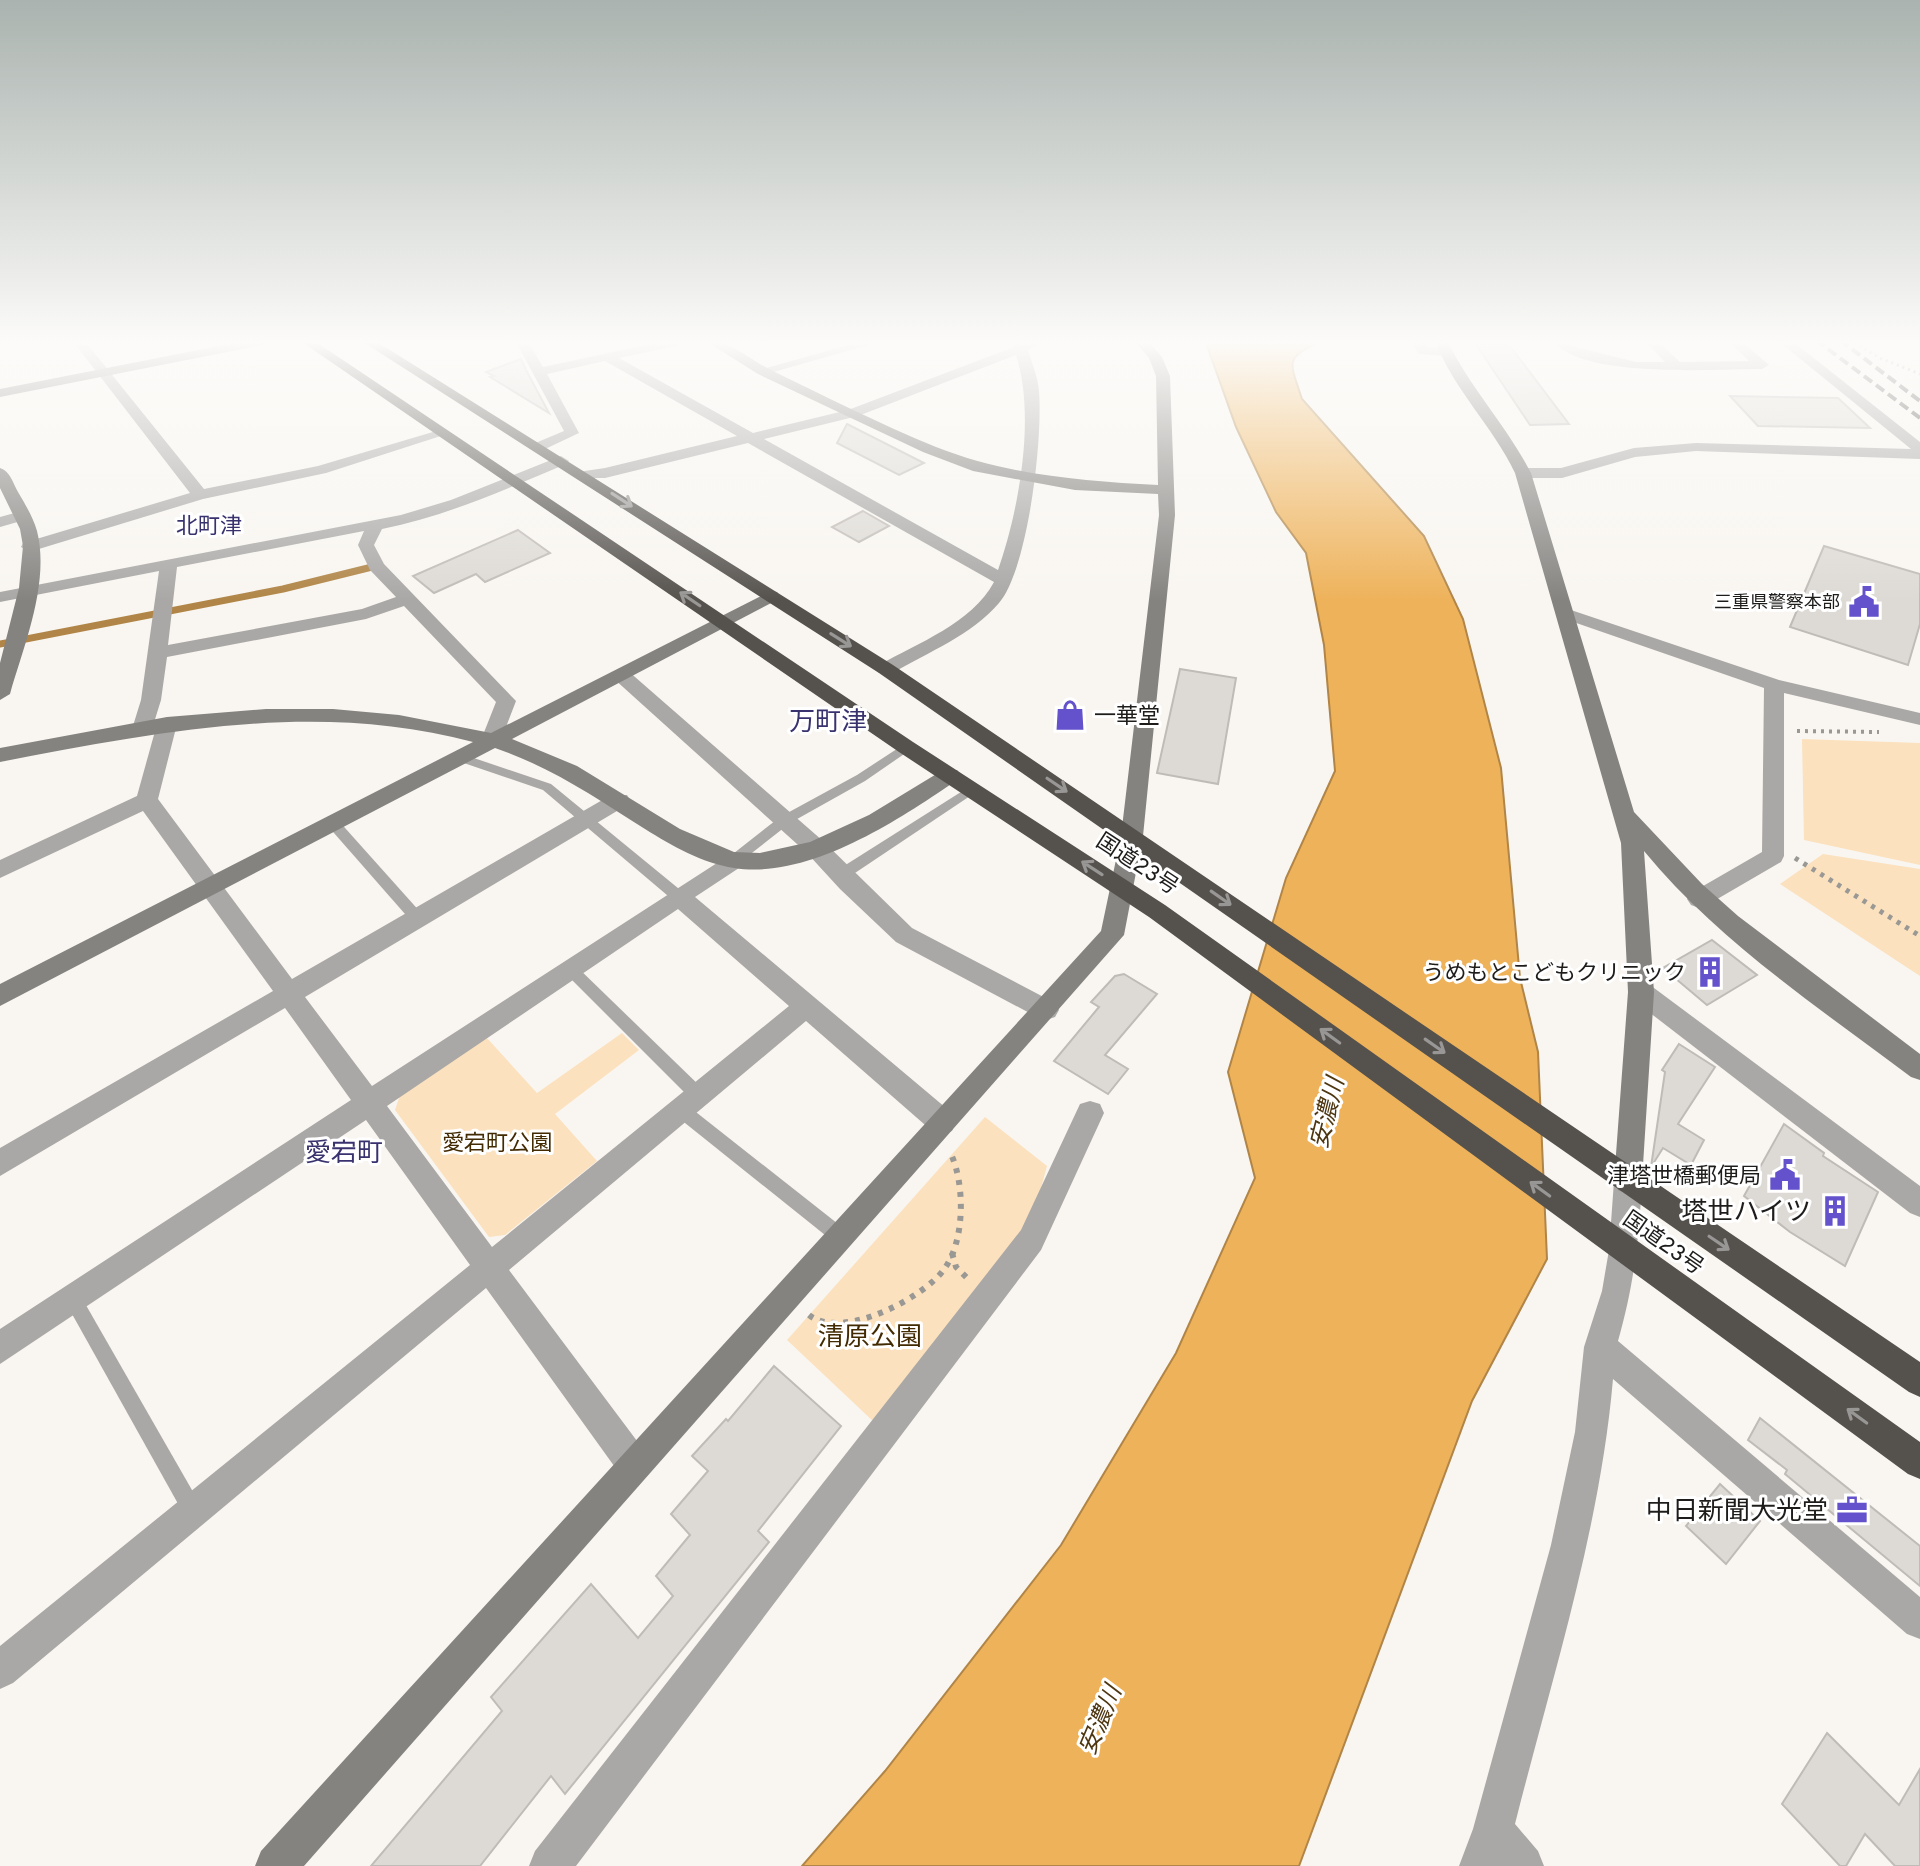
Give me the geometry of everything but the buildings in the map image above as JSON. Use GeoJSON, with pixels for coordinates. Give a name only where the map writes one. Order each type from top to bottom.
{"type":"FeatureCollection","features":[{"type":"Feature","properties":{"kind":"highway","name":"国道23号"},"geometry":{"type":"LineString","coordinates":[[434,427],[906,747],[1157,911],[1920,1462]]}},
{"type":"Feature","properties":{"kind":"highway","name":"国道23号"},"geometry":{"type":"LineString","coordinates":[[506,427],[886,669],[1920,1381]]}},
{"type":"Feature","properties":{"kind":"street"},"geometry":{"type":"LineString","coordinates":[[148,427],[200,495]]}},
{"type":"Feature","properties":{"kind":"street"},"geometry":{"type":"LineString","coordinates":[[538,447],[572,433],[569,427]]}},
{"type":"Feature","properties":{"kind":"street"},"geometry":{"type":"LineString","coordinates":[[732,427],[1005,581]]}},
{"type":"Feature","properties":{"kind":"street"},"geometry":{"type":"LineString","coordinates":[[583,475],[605,473],[789,427]]}},
{"type":"Feature","properties":{"kind":"street"},"geometry":{"type":"LineString","coordinates":[[884,427],[958,461],[1027,479],[1166,490]]}},
{"type":"Feature","properties":{"kind":"street"},"geometry":{"type":"LineString","coordinates":[[886,669],[975,616],[994,598],[1005,581],[1027,479],[1030,427]]}},
{"type":"Feature","properties":{"kind":"street"},"geometry":{"type":"LineString","coordinates":[[276,1866],[1112,935],[1124,889],[1145,845],[1167,515],[1164,427]]}},
{"type":"Feature","properties":{"kind":"street"},"geometry":{"type":"LineString","coordinates":[[1497,427],[1523,473],[1626,814],[1632,843],[1641,992],[1618,1174],[1613,1242],[1617,1291],[1600,1347],[1592,1432],[1569,1545],[1486,1847],[1523,1866]]}},
{"type":"Feature","properties":{"kind":"street"},"geometry":{"type":"LineString","coordinates":[[1890,427],[1920,452]]}},
{"type":"Feature","properties":{"kind":"street"},"geometry":{"type":"LineString","coordinates":[[29,547],[200,495],[321,470],[443,433]]}},
{"type":"Feature","properties":{"kind":"street"},"geometry":{"type":"LineString","coordinates":[[1523,473],[1562,473],[1634,453],[1696,447],[1920,452]]}},
{"type":"Feature","properties":{"kind":"street"},"geometry":{"type":"LineString","coordinates":[[0,597],[422,515],[561,461]]}},
{"type":"Feature","properties":{"kind":"street"},"geometry":{"type":"LineString","coordinates":[[0,473],[29,532],[29,591],[0,694]]}},
{"type":"Feature","properties":{"kind":"street"},"geometry":{"type":"LineString","coordinates":[[0,522],[22,516]]}},
{"type":"Feature","properties":{"kind":"street"},"geometry":{"type":"LineString","coordinates":[[375,526],[366,545],[376,566],[506,701],[491,740]]}},
{"type":"Feature","properties":{"kind":"street"},"geometry":{"type":"LineString","coordinates":[[142,729],[151,700],[169,563]]}},
{"type":"Feature","properties":{"kind":"street"},"geometry":{"type":"LineString","coordinates":[[0,996],[771,596]]}},
{"type":"Feature","properties":{"kind":"street"},"geometry":{"type":"LineString","coordinates":[[158,653],[366,614],[406,599]]}},
{"type":"Feature","properties":{"kind":"street"},"geometry":{"type":"LineString","coordinates":[[1565,613],[1774,685],[1920,719]]}},
{"type":"Feature","properties":{"kind":"street"},"geometry":{"type":"LineString","coordinates":[[620,674],[815,847],[904,935],[1046,1010]]}},
{"type":"Feature","properties":{"kind":"street"},"geometry":{"type":"LineString","coordinates":[[1699,899],[1773,856],[1774,685]]}},
{"type":"Feature","properties":{"kind":"street"},"geometry":{"type":"LineString","coordinates":[[0,755],[167,724],[236,717],[359,718],[435,727],[491,740],[568,770],[684,840],[734,860],[765,861],[815,847],[882,819],[950,775]]}},
{"type":"Feature","properties":{"kind":"street"},"geometry":{"type":"LineString","coordinates":[[0,870],[147,800],[167,724]]}},
{"type":"Feature","properties":{"kind":"street"},"geometry":{"type":"LineString","coordinates":[[147,800],[634,1465]]}},
{"type":"Feature","properties":{"kind":"street"},"geometry":{"type":"LineString","coordinates":[[0,1163],[619,800]]}},
{"type":"Feature","properties":{"kind":"street"},"geometry":{"type":"LineString","coordinates":[[1626,814],[1699,899],[1920,1069]]}},
{"type":"Feature","properties":{"kind":"street"},"geometry":{"type":"LineString","coordinates":[[0,1348],[734,860]]}},
{"type":"Feature","properties":{"kind":"street"},"geometry":{"type":"LineString","coordinates":[[679,897],[942,1122]]}},
{"type":"Feature","properties":{"kind":"street"},"geometry":{"type":"LineString","coordinates":[[1641,992],[1920,1203]]}},
{"type":"Feature","properties":{"kind":"street"},"geometry":{"type":"LineString","coordinates":[[0,1670],[807,1006]]}},
{"type":"Feature","properties":{"kind":"street"},"geometry":{"type":"LineString","coordinates":[[550,1866],[1031,1240],[1090,1113]]}},
{"type":"Feature","properties":{"kind":"street"},"geometry":{"type":"LineString","coordinates":[[1600,1347],[1920,1621]]}},
{"type":"Feature","properties":{"kind":"lane"},"geometry":{"type":"LineString","coordinates":[[734,860],[785,820],[861,778],[906,747]]}},
{"type":"Feature","properties":{"kind":"lane"},"geometry":{"type":"LineString","coordinates":[[459,757],[547,787],[679,897]]}},
{"type":"Feature","properties":{"kind":"lane"},"geometry":{"type":"LineString","coordinates":[[841,875],[972,789]]}},
{"type":"Feature","properties":{"kind":"lane"},"geometry":{"type":"LineString","coordinates":[[332,822],[417,918]]}},
{"type":"Feature","properties":{"kind":"lane"},"geometry":{"type":"LineString","coordinates":[[570,969],[689,1102],[841,1237]]}},
{"type":"Feature","properties":{"kind":"lane"},"geometry":{"type":"LineString","coordinates":[[73,1299],[194,1511]]}},
{"type":"Feature","properties":{"kind":"path"},"geometry":{"type":"LineString","coordinates":[[1788,734],[1801,729],[1890,733]]}},
{"type":"Feature","properties":{"kind":"path"},"geometry":{"type":"LineString","coordinates":[[1791,855],[1920,936]]}},
{"type":"Feature","properties":{"kind":"path"},"geometry":{"type":"LineString","coordinates":[[809,1315],[827,1325],[863,1319],[886,1311],[944,1270],[956,1233],[960,1190],[959,1167],[951,1154]]}},
{"type":"Feature","properties":{"kind":"green space"},"geometry":{"type":"Polygon","coordinates":[[[1802,739],[1920,743],[1920,865],[1804,840],[1802,739]]]}},
{"type":"Feature","properties":{"kind":"green space"},"geometry":{"type":"Polygon","coordinates":[[[1823,854],[1920,869],[1920,976],[1780,884],[1823,854]]]}},
{"type":"Feature","properties":{"kind":"green space","name":"愛宕町公園"},"geometry":{"type":"Polygon","coordinates":[[[622,1033],[639,1050],[555,1114],[597,1161],[505,1235],[489,1237],[395,1110],[400,1095],[486,1037],[537,1093],[622,1033]]]}},
{"type":"Feature","properties":{"kind":"green space","name":"清原公園"},"geometry":{"type":"Polygon","coordinates":[[[985,1117],[1047,1166],[1032,1221],[875,1423],[787,1340],[985,1117]]]}},
{"type":"Feature","properties":{"kind":"water","name":"安濃川"},"geometry":{"type":"Polygon","coordinates":[[[1236,427],[1327,427],[1424,536],[1463,619],[1501,768],[1520,978],[1538,1052],[1547,1259],[1472,1401],[1299,1866],[802,1866],[885,1771],[1061,1545],[1176,1353],[1255,1178],[1228,1072],[1286,878],[1335,771],[1324,645],[1306,553],[1276,512],[1236,427]]]}},
{"type":"Feature","properties":{"kind":"waterway"},"geometry":{"type":"LineString","coordinates":[[0,644],[283,589],[376,566]]}},
{"type":"Feature","properties":{"kind":"place","name":"三重県警察本部"},"geometry":{"type":"Point","coordinates":[1864,602]}},
{"type":"Feature","properties":{"kind":"place","name":"一華堂"},"geometry":{"type":"Point","coordinates":[1070,715]}},
{"type":"Feature","properties":{"kind":"place","name":"うめもとこどもクリニック"},"geometry":{"type":"Point","coordinates":[1710,972]}},
{"type":"Feature","properties":{"kind":"place","name":"津塔世橋郵便局"},"geometry":{"type":"Point","coordinates":[1785,1175]}},
{"type":"Feature","properties":{"kind":"place","name":"塔世ハイツ"},"geometry":{"type":"Point","coordinates":[1835,1211]}},
{"type":"Feature","properties":{"kind":"place","name":"中日新聞大光堂"},"geometry":{"type":"Point","coordinates":[1852,1510]}},
{"type":"Feature","properties":{"kind":"district","name":"北町津"},"geometry":{"type":"Point","coordinates":[209,525]}},
{"type":"Feature","properties":{"kind":"district","name":"万町津"},"geometry":{"type":"Point","coordinates":[828,721]}},
{"type":"Feature","properties":{"kind":"district","name":"愛宕町"},"geometry":{"type":"Point","coordinates":[344,1152]}}]}
